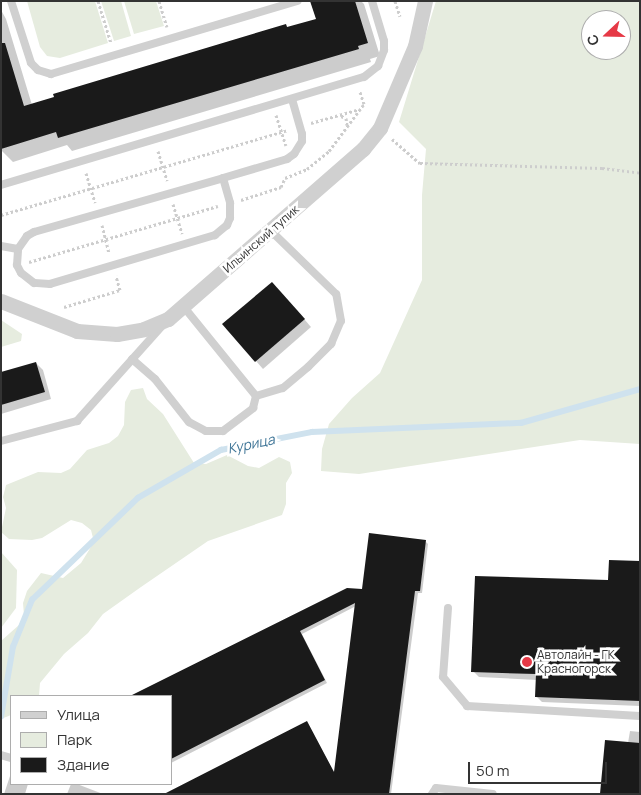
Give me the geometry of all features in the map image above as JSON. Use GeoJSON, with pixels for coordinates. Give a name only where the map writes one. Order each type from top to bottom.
{"type":"FeatureCollection","features":[{"type":"Feature","properties":{"kind":"street","name":"Ильинский тупик"},"geometry":{"type":"LineString","coordinates":[[1,300],[77,331],[117,334],[144,329],[168,319],[363,149],[380,128],[415,46],[425,1]]}},
{"type":"Feature","properties":{"kind":"lane"},"geometry":{"type":"LineString","coordinates":[[11,1],[31,63],[38,70],[57,73],[297,1]]}},
{"type":"Feature","properties":{"kind":"lane"},"geometry":{"type":"LineString","coordinates":[[1,185],[364,77],[378,66],[384,50],[384,41],[372,1]]}},
{"type":"Feature","properties":{"kind":"lane"},"geometry":{"type":"LineString","coordinates":[[223,178],[231,210],[227,225],[215,235],[42,284],[34,283],[21,273],[16,257],[18,249],[27,236],[34,232],[290,157],[302,141],[301,126],[292,99]]}},
{"type":"Feature","properties":{"kind":"lane"},"geometry":{"type":"LineString","coordinates":[[256,396],[283,388],[308,367],[331,344],[341,321],[336,294],[271,231]]}},
{"type":"Feature","properties":{"kind":"lane"},"geometry":{"type":"LineString","coordinates":[[1,246],[18,249]]}},
{"type":"Feature","properties":{"kind":"lane"},"geometry":{"type":"LineString","coordinates":[[184,307],[256,396]]}},
{"type":"Feature","properties":{"kind":"lane"},"geometry":{"type":"LineString","coordinates":[[1,441],[77,421],[168,319]]}},
{"type":"Feature","properties":{"kind":"lane"},"geometry":{"type":"LineString","coordinates":[[132,359],[155,379],[189,422],[206,431],[223,431],[253,408],[256,396]]}},
{"type":"Feature","properties":{"kind":"lane"},"geometry":{"type":"LineString","coordinates":[[448,608],[443,678],[467,706],[640,716]]}},
{"type":"Feature","properties":{"kind":"lane"},"geometry":{"type":"LineString","coordinates":[[432,794],[436,788],[493,794]]}},
{"type":"Feature","properties":{"kind":"path"},"geometry":{"type":"LineString","coordinates":[[98,1],[115,56]]}},
{"type":"Feature","properties":{"kind":"path"},"geometry":{"type":"LineString","coordinates":[[159,1],[170,39]]}},
{"type":"Feature","properties":{"kind":"path"},"geometry":{"type":"LineString","coordinates":[[395,1],[400,16]]}},
{"type":"Feature","properties":{"kind":"path"},"geometry":{"type":"LineString","coordinates":[[273,104],[290,157]]}},
{"type":"Feature","properties":{"kind":"path"},"geometry":{"type":"LineString","coordinates":[[1,215],[360,109]]}},
{"type":"Feature","properties":{"kind":"path"},"geometry":{"type":"LineString","coordinates":[[335,116],[346,118],[348,122],[344,130]]}},
{"type":"Feature","properties":{"kind":"path"},"geometry":{"type":"LineString","coordinates":[[380,128],[420,163],[602,168],[640,173]]}},
{"type":"Feature","properties":{"kind":"path"},"geometry":{"type":"LineString","coordinates":[[64,308],[120,290],[82,161]]}},
{"type":"Feature","properties":{"kind":"green space"},"geometry":{"type":"Polygon","coordinates":[[[27,1],[95,1],[108,43],[60,58],[47,56],[40,47],[27,1]]]}},
{"type":"Feature","properties":{"kind":"green space"},"geometry":{"type":"Polygon","coordinates":[[[101,1],[121,1],[131,36],[114,41],[101,1]]]}},
{"type":"Feature","properties":{"kind":"green space"},"geometry":{"type":"Polygon","coordinates":[[[124,1],[156,1],[164,26],[134,34],[124,1]]]}},
{"type":"Feature","properties":{"kind":"green space"},"geometry":{"type":"Polygon","coordinates":[[[436,1],[640,1],[640,444],[580,440],[359,474],[321,471],[322,449],[329,424],[352,398],[380,373],[422,280],[422,195],[426,149],[399,122],[436,1]]]}},
{"type":"Feature","properties":{"kind":"green space"},"geometry":{"type":"Polygon","coordinates":[[[1,320],[22,334],[21,341],[1,347],[1,320]]]}},
{"type":"Feature","properties":{"kind":"green space"},"geometry":{"type":"Polygon","coordinates":[[[143,388],[147,399],[163,414],[194,463],[206,464],[227,455],[248,466],[259,468],[279,457],[290,462],[292,473],[286,483],[286,504],[282,515],[208,541],[103,614],[88,633],[64,654],[40,683],[39,695],[10,695],[10,715],[1,719],[1,641],[19,625],[24,615],[23,603],[27,591],[41,573],[63,578],[81,563],[94,542],[91,530],[82,523],[71,520],[42,538],[32,540],[9,539],[1,532],[6,508],[3,497],[6,485],[38,472],[61,473],[70,469],[87,450],[109,443],[118,436],[124,425],[125,402],[131,390],[143,388]]]}},
{"type":"Feature","properties":{"kind":"green space"},"geometry":{"type":"Polygon","coordinates":[[[1,552],[17,570],[16,608],[1,628],[1,552]]]}},
{"type":"Feature","properties":{"kind":"building"},"geometry":{"type":"Polygon","coordinates":[[[310,1],[355,1],[368,43],[358,46],[359,49],[58,138],[56,132],[1,149],[1,43],[5,43],[24,106],[54,97],[53,94],[286,24],[287,27],[316,19],[310,1]]]}},
{"type":"Feature","properties":{"kind":"building"},"geometry":{"type":"Polygon","coordinates":[[[272,282],[305,319],[255,362],[222,324],[272,282]]]}},
{"type":"Feature","properties":{"kind":"building"},"geometry":{"type":"Polygon","coordinates":[[[36,362],[45,392],[1,405],[1,372],[36,362]]]}},
{"type":"Feature","properties":{"kind":"building"},"geometry":{"type":"Polygon","coordinates":[[[369,533],[426,540],[420,591],[415,591],[389,794],[164,794],[307,721],[334,772],[355,603],[300,631],[325,680],[172,758],[172,695],[132,695],[347,588],[362,589],[369,533]]]}},
{"type":"Feature","properties":{"kind":"building"},"geometry":{"type":"Polygon","coordinates":[[[609,560],[640,561],[640,701],[535,697],[536,674],[471,672],[475,576],[608,580],[609,560]]]}},
{"type":"Feature","properties":{"kind":"building"},"geometry":{"type":"Polygon","coordinates":[[[605,740],[640,743],[640,794],[600,794],[605,740]]]}},
{"type":"Feature","properties":{"kind":"waterway","name":"Курица"},"geometry":{"type":"LineString","coordinates":[[1,717],[13,647],[32,600],[138,498],[221,450],[312,432],[521,423],[640,389]]}},
{"type":"Feature","properties":{"kind":"place","name":"Автолайн - ГК Красногорск"},"geometry":{"type":"Point","coordinates":[527,662]}}]}
